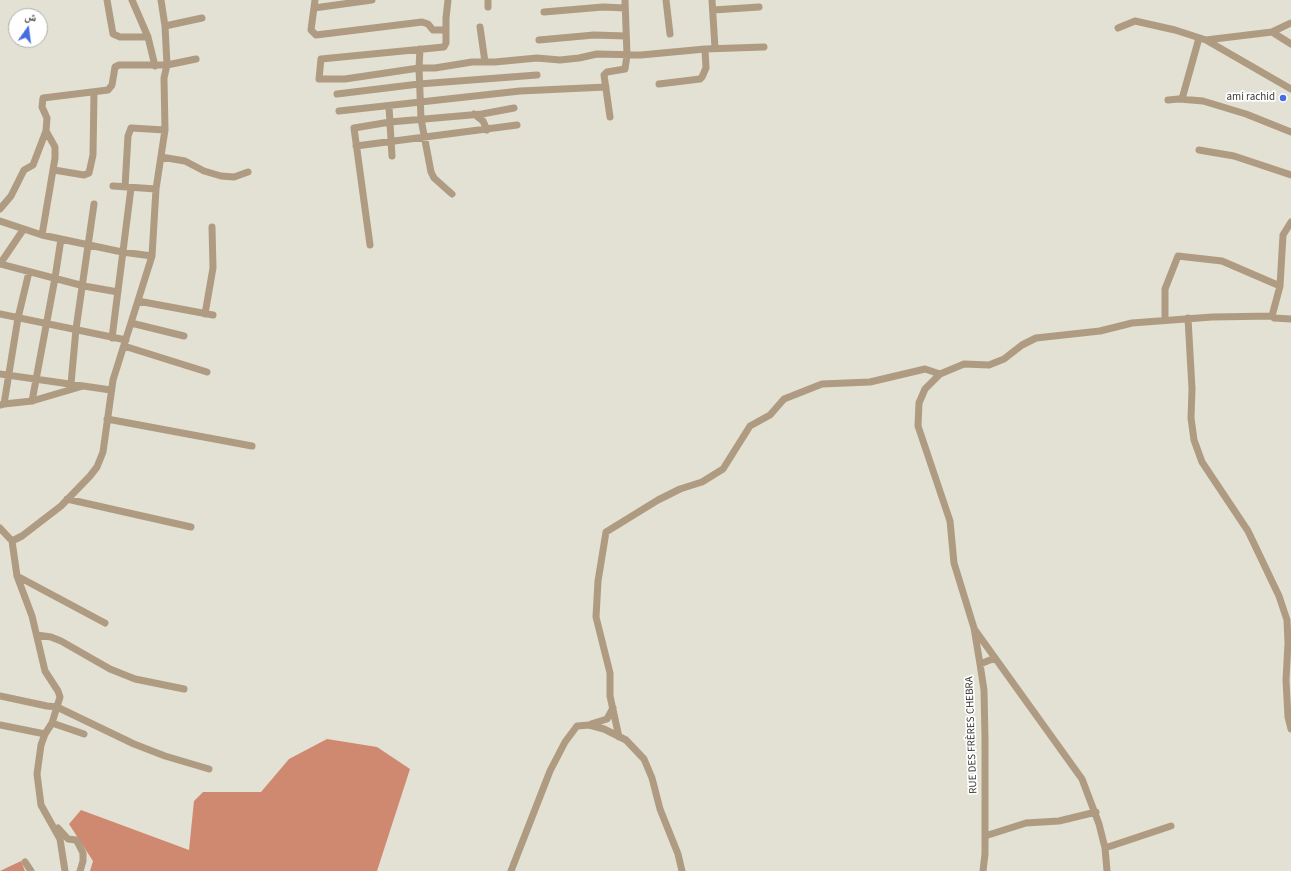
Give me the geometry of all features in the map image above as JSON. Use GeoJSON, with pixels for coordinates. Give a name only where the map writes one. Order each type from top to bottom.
{"type":"FeatureCollection","features":[{"type":"Feature","properties":{"kind":"street"},"geometry":{"type":"LineString","coordinates":[[107,0],[113,34],[120,37],[148,37]]}},
{"type":"Feature","properties":{"kind":"street"},"geometry":{"type":"LineString","coordinates":[[132,0],[148,37],[155,66]]}},
{"type":"Feature","properties":{"kind":"street"},"geometry":{"type":"LineString","coordinates":[[12,541],[22,536],[67,500],[97,466],[103,452],[111,390],[152,256],[156,189],[164,130],[164,78],[167,65],[165,26],[161,0]]}},
{"type":"Feature","properties":{"kind":"street"},"geometry":{"type":"LineString","coordinates":[[315,0],[311,30],[316,34],[419,22],[428,24],[433,30],[446,30]]}},
{"type":"Feature","properties":{"kind":"street"},"geometry":{"type":"LineString","coordinates":[[314,8],[372,0]]}},
{"type":"Feature","properties":{"kind":"street"},"geometry":{"type":"LineString","coordinates":[[448,0],[446,43],[444,47],[321,59],[319,79],[345,79],[465,63],[537,58],[560,60],[603,54],[627,55],[677,53],[716,48],[764,47]]}},
{"type":"Feature","properties":{"kind":"street"},"geometry":{"type":"LineString","coordinates":[[610,116],[604,75],[605,73],[625,68],[627,55],[625,0]]}},
{"type":"Feature","properties":{"kind":"street"},"geometry":{"type":"LineString","coordinates":[[666,0],[670,34]]}},
{"type":"Feature","properties":{"kind":"street"},"geometry":{"type":"LineString","coordinates":[[712,0],[716,48]]}},
{"type":"Feature","properties":{"kind":"street"},"geometry":{"type":"LineString","coordinates":[[713,10],[759,7]]}},
{"type":"Feature","properties":{"kind":"street"},"geometry":{"type":"LineString","coordinates":[[544,12],[625,8]]}},
{"type":"Feature","properties":{"kind":"street"},"geometry":{"type":"LineString","coordinates":[[165,26],[202,18]]}},
{"type":"Feature","properties":{"kind":"street"},"geometry":{"type":"LineString","coordinates":[[1118,28],[1135,21],[1175,30],[1203,39],[1291,89]]}},
{"type":"Feature","properties":{"kind":"street"},"geometry":{"type":"LineString","coordinates":[[1203,39],[1272,32],[1291,23]]}},
{"type":"Feature","properties":{"kind":"street"},"geometry":{"type":"LineString","coordinates":[[480,27],[485,62]]}},
{"type":"Feature","properties":{"kind":"street"},"geometry":{"type":"LineString","coordinates":[[1272,32],[1291,44]]}},
{"type":"Feature","properties":{"kind":"street"},"geometry":{"type":"LineString","coordinates":[[538,40],[594,35],[626,36]]}},
{"type":"Feature","properties":{"kind":"street"},"geometry":{"type":"LineString","coordinates":[[1182,99],[1203,39]]}},
{"type":"Feature","properties":{"kind":"street"},"geometry":{"type":"LineString","coordinates":[[420,49],[419,84],[421,119],[431,172],[434,178],[452,194]]}},
{"type":"Feature","properties":{"kind":"street"},"geometry":{"type":"LineString","coordinates":[[659,84],[700,79],[706,68],[705,49]]}},
{"type":"Feature","properties":{"kind":"street"},"geometry":{"type":"LineString","coordinates":[[0,209],[11,196],[24,170],[33,165],[46,131],[47,118],[42,107],[43,98],[110,89],[114,70],[117,66],[167,65],[196,59]]}},
{"type":"Feature","properties":{"kind":"street"},"geometry":{"type":"LineString","coordinates":[[337,94],[419,84],[537,75]]}},
{"type":"Feature","properties":{"kind":"street"},"geometry":{"type":"LineString","coordinates":[[339,111],[388,107],[520,91],[606,87]]}},
{"type":"Feature","properties":{"kind":"street"},"geometry":{"type":"LineString","coordinates":[[54,170],[84,175],[89,173],[93,155],[94,92]]}},
{"type":"Feature","properties":{"kind":"street"},"geometry":{"type":"LineString","coordinates":[[1168,100],[1182,99],[1203,101],[1246,114],[1291,132]]}},
{"type":"Feature","properties":{"kind":"street"},"geometry":{"type":"LineString","coordinates":[[388,107],[392,141],[392,156]]}},
{"type":"Feature","properties":{"kind":"street"},"geometry":{"type":"LineString","coordinates":[[370,245],[354,128],[390,122],[474,114],[514,108]]}},
{"type":"Feature","properties":{"kind":"street"},"geometry":{"type":"LineString","coordinates":[[474,114],[483,121],[487,130]]}},
{"type":"Feature","properties":{"kind":"street"},"geometry":{"type":"LineString","coordinates":[[356,146],[517,125]]}},
{"type":"Feature","properties":{"kind":"street"},"geometry":{"type":"LineString","coordinates":[[112,338],[128,188],[128,136],[130,128],[164,130]]}},
{"type":"Feature","properties":{"kind":"street"},"geometry":{"type":"LineString","coordinates":[[42,236],[54,170],[55,147],[46,131]]}},
{"type":"Feature","properties":{"kind":"street"},"geometry":{"type":"LineString","coordinates":[[1199,150],[1234,156],[1291,176]]}},
{"type":"Feature","properties":{"kind":"street"},"geometry":{"type":"LineString","coordinates":[[161,156],[185,161],[204,171],[221,176],[234,177],[248,172]]}},
{"type":"Feature","properties":{"kind":"street"},"geometry":{"type":"LineString","coordinates":[[113,186],[156,189]]}},
{"type":"Feature","properties":{"kind":"street"},"geometry":{"type":"LineString","coordinates":[[71,384],[76,330],[84,286],[94,204]]}},
{"type":"Feature","properties":{"kind":"street"},"geometry":{"type":"LineString","coordinates":[[0,221],[42,236],[122,252],[152,256]]}},
{"type":"Feature","properties":{"kind":"street"},"geometry":{"type":"LineString","coordinates":[[1272,316],[1280,286],[1283,235],[1291,222]]}},
{"type":"Feature","properties":{"kind":"street"},"geometry":{"type":"LineString","coordinates":[[205,314],[214,268],[212,227]]}},
{"type":"Feature","properties":{"kind":"street"},"geometry":{"type":"LineString","coordinates":[[23,230],[0,264],[84,286],[118,292]]}},
{"type":"Feature","properties":{"kind":"street"},"geometry":{"type":"LineString","coordinates":[[32,401],[55,278],[60,239]]}},
{"type":"Feature","properties":{"kind":"street"},"geometry":{"type":"LineString","coordinates":[[1165,320],[1165,289],[1178,256],[1222,261],[1280,286]]}},
{"type":"Feature","properties":{"kind":"street"},"geometry":{"type":"LineString","coordinates":[[29,272],[3,374],[2,404],[32,401],[85,386]]}},
{"type":"Feature","properties":{"kind":"street"},"geometry":{"type":"LineString","coordinates":[[138,301],[213,315]]}},
{"type":"Feature","properties":{"kind":"street"},"geometry":{"type":"LineString","coordinates":[[0,314],[112,338],[207,372]]}},
{"type":"Feature","properties":{"kind":"street"},"geometry":{"type":"LineString","coordinates":[[619,737],[610,696],[610,673],[596,617],[598,582],[606,532],[658,500],[680,489],[702,482],[723,469],[750,426],[770,415],[784,399],[798,392],[822,384],[870,382],[925,369],[940,374],[964,364],[989,365],[1004,360],[1022,345],[1036,338],[1100,331],[1132,323],[1188,318],[1272,316],[1274,318],[1291,320]]}},
{"type":"Feature","properties":{"kind":"street"},"geometry":{"type":"LineString","coordinates":[[1188,318],[1192,389],[1191,418],[1194,440],[1202,462],[1248,530],[1279,596],[1287,620],[1288,643],[1286,680],[1288,717],[1291,730]]}},
{"type":"Feature","properties":{"kind":"street"},"geometry":{"type":"LineString","coordinates":[[131,323],[184,336]]}},
{"type":"Feature","properties":{"kind":"street"},"geometry":{"type":"LineString","coordinates":[[3,374],[111,390]]}},
{"type":"Feature","properties":{"kind":"street","name":"RUE DES FRÈRES CHEBRA"},"geometry":{"type":"LineString","coordinates":[[940,374],[926,389],[919,404],[918,426],[950,521],[954,563],[974,628],[984,690],[985,836],[983,871]]}},
{"type":"Feature","properties":{"kind":"street"},"geometry":{"type":"LineString","coordinates":[[107,419],[252,446]]}},
{"type":"Feature","properties":{"kind":"street"},"geometry":{"type":"LineString","coordinates":[[67,500],[191,527]]}},
{"type":"Feature","properties":{"kind":"street"},"geometry":{"type":"LineString","coordinates":[[0,528],[12,541],[17,576],[32,616],[45,671],[58,691],[60,697],[52,723],[45,734],[37,774],[41,805],[63,849],[65,871]]}},
{"type":"Feature","properties":{"kind":"street"},"geometry":{"type":"LineString","coordinates":[[17,576],[105,623]]}},
{"type":"Feature","properties":{"kind":"street"},"geometry":{"type":"LineString","coordinates":[[974,628],[1082,778],[1096,812],[1105,848],[1107,871]]}},
{"type":"Feature","properties":{"kind":"street"},"geometry":{"type":"LineString","coordinates":[[37,635],[51,637],[61,641],[110,669],[135,679],[184,689]]}},
{"type":"Feature","properties":{"kind":"street"},"geometry":{"type":"LineString","coordinates":[[980,664],[995,658]]}},
{"type":"Feature","properties":{"kind":"street"},"geometry":{"type":"LineString","coordinates":[[0,696],[57,707],[134,744],[165,756],[209,769]]}},
{"type":"Feature","properties":{"kind":"street"},"geometry":{"type":"LineString","coordinates":[[511,871],[550,770],[565,742],[577,726],[589,725],[607,719],[613,708]]}},
{"type":"Feature","properties":{"kind":"street"},"geometry":{"type":"LineString","coordinates":[[52,723],[84,734]]}},
{"type":"Feature","properties":{"kind":"street"},"geometry":{"type":"LineString","coordinates":[[0,725],[45,734]]}},
{"type":"Feature","properties":{"kind":"street"},"geometry":{"type":"LineString","coordinates":[[589,725],[604,728],[626,740],[644,759],[652,778],[660,810],[678,854],[682,871]]}},
{"type":"Feature","properties":{"kind":"street"},"geometry":{"type":"LineString","coordinates":[[985,836],[1026,823],[1059,821],[1096,812]]}},
{"type":"Feature","properties":{"kind":"street"},"geometry":{"type":"LineString","coordinates":[[52,825],[57,827],[68,839],[76,840],[78,842],[83,853],[83,861],[80,871]]}},
{"type":"Feature","properties":{"kind":"street"},"geometry":{"type":"LineString","coordinates":[[1105,848],[1171,826]]}},
{"type":"Feature","properties":{"kind":"street"},"geometry":{"type":"LineString","coordinates":[[25,862],[31,871]]}},
{"type":"Feature","properties":{"kind":"shaded area"},"geometry":{"type":"Polygon","coordinates":[[[327,739],[377,747],[410,769],[377,871],[90,871],[93,861],[69,824],[81,810],[189,850],[194,801],[203,792],[261,792],[289,759],[327,739]]]}},
{"type":"Feature","properties":{"kind":"shaded area"},"geometry":{"type":"Polygon","coordinates":[[[21,861],[25,871],[0,871],[21,861]]]}},
{"type":"Feature","properties":{"kind":"place","name":"ami rachid"},"geometry":{"type":"Point","coordinates":[1283,98]}}]}
